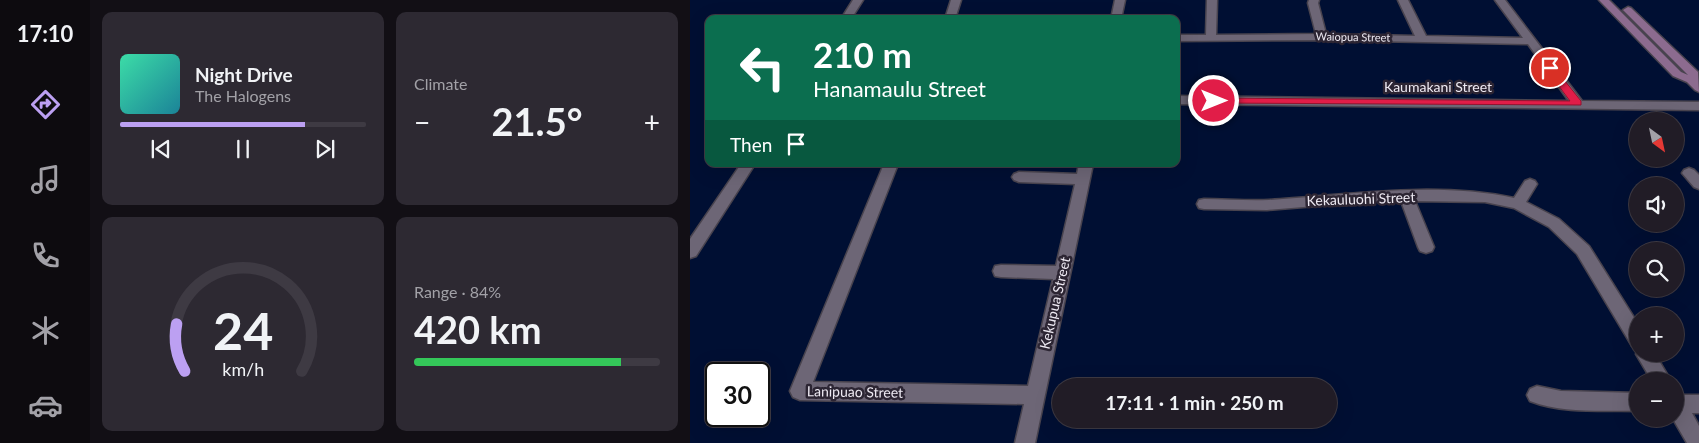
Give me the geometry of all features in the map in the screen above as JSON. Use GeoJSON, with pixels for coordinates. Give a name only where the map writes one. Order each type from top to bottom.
{"type":"FeatureCollection","features":[{"type":"Feature","properties":{"kind":"main road"},"geometry":{"type":"LineString","coordinates":[[1604,0],[1677,74],[1695,84]]}},
{"type":"Feature","properties":{"kind":"main road"},"geometry":{"type":"LineString","coordinates":[[1618,0],[1694,74],[1695,84]]}},
{"type":"Feature","properties":{"kind":"street"},"geometry":{"type":"LineString","coordinates":[[849,15],[858,0]]}},
{"type":"Feature","properties":{"kind":"street"},"geometry":{"type":"LineString","coordinates":[[951,15],[956,0]]}},
{"type":"Feature","properties":{"kind":"street"},"geometry":{"type":"LineString","coordinates":[[1117,15],[1120,0]]}},
{"type":"Feature","properties":{"kind":"street"},"geometry":{"type":"LineString","coordinates":[[1211,38],[1212,0]]}},
{"type":"Feature","properties":{"kind":"street"},"geometry":{"type":"LineString","coordinates":[[1314,0],[1313,4],[1322,37]]}},
{"type":"Feature","properties":{"kind":"street"},"geometry":{"type":"LineString","coordinates":[[1403,0],[1422,38]]}},
{"type":"Feature","properties":{"kind":"street"},"geometry":{"type":"LineString","coordinates":[[1500,0],[1577,103]]}},
{"type":"Feature","properties":{"kind":"street","name":"Waiopua Street"},"geometry":{"type":"LineString","coordinates":[[1180,38],[1322,37],[1530,41]]}},
{"type":"Feature","properties":{"kind":"street","name":"Kaumakani Street"},"geometry":{"type":"LineString","coordinates":[[1180,100],[1577,103],[1699,106]]}},
{"type":"Feature","properties":{"kind":"street"},"geometry":{"type":"LineString","coordinates":[[690,252],[746,167]]}},
{"type":"Feature","properties":{"kind":"street","name":"Lanipuao Street"},"geometry":{"type":"LineString","coordinates":[[890,167],[800,391],[1034,395]]}},
{"type":"Feature","properties":{"kind":"street","name":"Kekupua Street"},"geometry":{"type":"LineString","coordinates":[[1024,443],[1085,167]]}},
{"type":"Feature","properties":{"kind":"street"},"geometry":{"type":"LineString","coordinates":[[1689,172],[1699,184]]}},
{"type":"Feature","properties":{"kind":"street"},"geometry":{"type":"LineString","coordinates":[[1019,177],[1082,179]]}},
{"type":"Feature","properties":{"kind":"street"},"geometry":{"type":"LineString","coordinates":[[1518,204],[1530,184]]}},
{"type":"Feature","properties":{"kind":"street"},"geometry":{"type":"LineString","coordinates":[[1406,196],[1426,248]]}},
{"type":"Feature","properties":{"kind":"street","name":"Kekauluohi Street"},"geometry":{"type":"LineString","coordinates":[[1204,204],[1267,204],[1351,197],[1406,196],[1485,197],[1518,204],[1554,223],[1583,250],[1629,325]]}},
{"type":"Feature","properties":{"kind":"street"},"geometry":{"type":"LineString","coordinates":[[1001,272],[1063,273]]}},
{"type":"Feature","properties":{"kind":"street"},"geometry":{"type":"LineString","coordinates":[[1537,395],[1562,400],[1629,402]]}},
{"type":"Feature","properties":{"kind":"street"},"geometry":{"type":"LineString","coordinates":[[1684,404],[1699,404]]}},
{"type":"Feature","properties":{"kind":"street"},"geometry":{"type":"LineString","coordinates":[[1684,419],[1698,443]]}},
{"type":"Feature","properties":{"kind":"water"},"geometry":{"type":"Polygon","coordinates":[[[690,0],[1699,0],[1699,443],[690,443],[690,0]]]}},
{"type":"Feature","properties":{"kind":"route"},"geometry":{"type":"LineString","coordinates":[[1214,101],[1577,103],[1550,68]]}}]}
